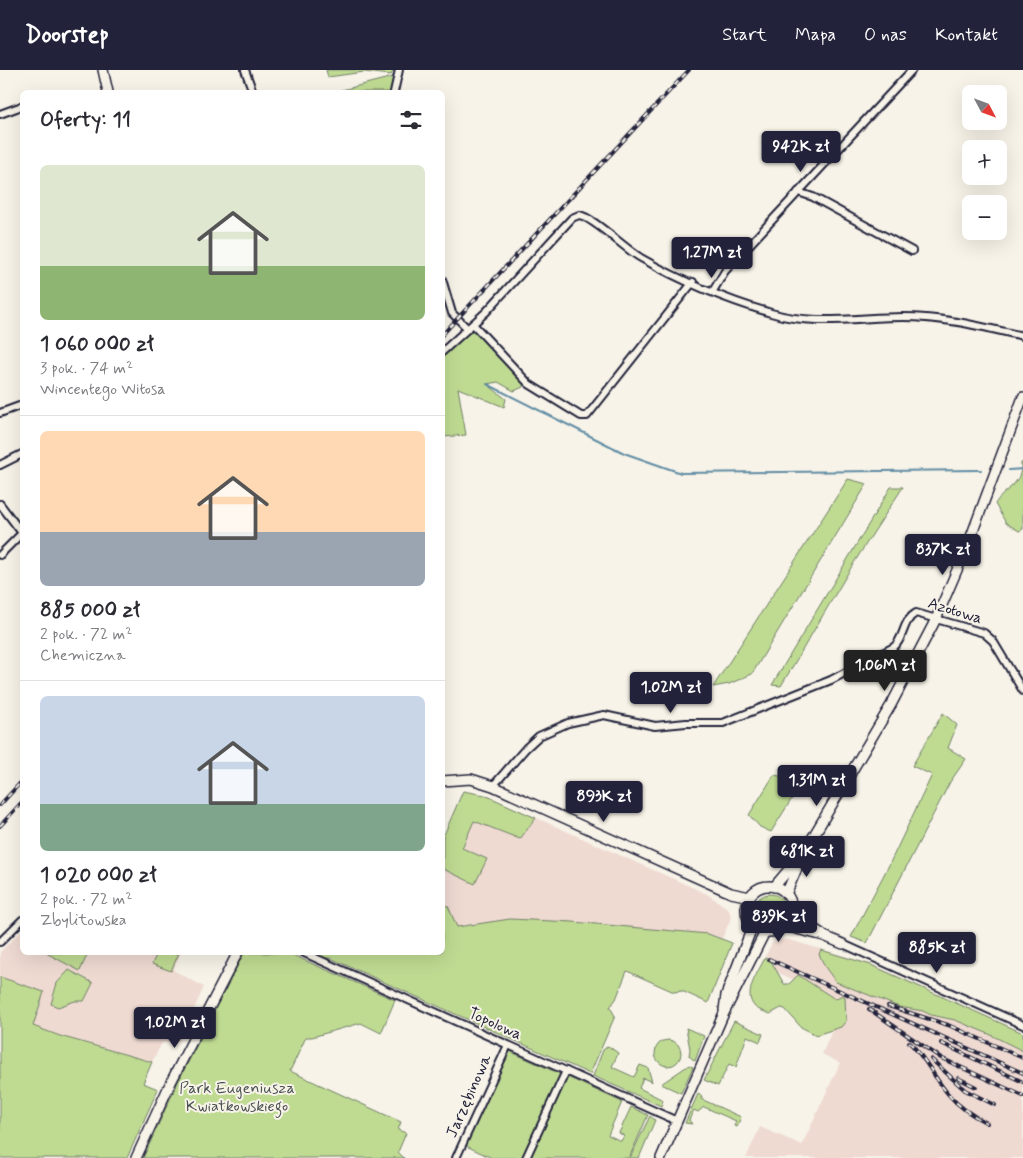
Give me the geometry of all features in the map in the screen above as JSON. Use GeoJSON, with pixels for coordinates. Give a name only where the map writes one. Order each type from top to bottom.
{"type":"FeatureCollection","features":[{"type":"Feature","properties":{"kind":"main road"},"geometry":{"type":"LineString","coordinates":[[103,70],[108,90]]}},
{"type":"Feature","properties":{"kind":"main road"},"geometry":{"type":"LineString","coordinates":[[786,894],[804,852],[891,705],[936,619],[963,557],[1023,397]]}},
{"type":"Feature","properties":{"kind":"main road"},"geometry":{"type":"LineString","coordinates":[[445,781],[471,779],[493,786],[731,893],[750,897]]}},
{"type":"Feature","properties":{"kind":"main road"},"geometry":{"type":"LineString","coordinates":[[774,887],[804,852]]}},
{"type":"Feature","properties":{"kind":"main road"},"geometry":{"type":"LineString","coordinates":[[731,893],[746,908],[748,917],[753,925],[765,932],[776,931],[784,926],[791,914],[790,902],[786,894],[774,887],[763,888],[750,897],[746,908]]}},
{"type":"Feature","properties":{"kind":"main road"},"geometry":{"type":"LineString","coordinates":[[791,914],[824,936]]}},
{"type":"Feature","properties":{"kind":"main road"},"geometry":{"type":"LineString","coordinates":[[724,1013],[726,995],[753,925]]}},
{"type":"Feature","properties":{"kind":"main road"},"geometry":{"type":"LineString","coordinates":[[784,926],[824,936],[843,944]]}},
{"type":"Feature","properties":{"kind":"main road"},"geometry":{"type":"LineString","coordinates":[[661,1158],[724,1013],[765,932]]}},
{"type":"Feature","properties":{"kind":"main road"},"geometry":{"type":"LineString","coordinates":[[136,1158],[170,1084],[236,955]]}},
{"type":"Feature","properties":{"kind":"street"},"geometry":{"type":"LineString","coordinates":[[245,70],[252,90]]}},
{"type":"Feature","properties":{"kind":"street"},"geometry":{"type":"LineString","coordinates":[[394,90],[398,70]]}},
{"type":"Feature","properties":{"kind":"street"},"geometry":{"type":"LineString","coordinates":[[714,291],[725,271],[912,70]]}},
{"type":"Feature","properties":{"kind":"street"},"geometry":{"type":"LineString","coordinates":[[0,114],[20,107]]}},
{"type":"Feature","properties":{"kind":"street"},"geometry":{"type":"LineString","coordinates":[[798,192],[812,196],[912,251]]}},
{"type":"Feature","properties":{"kind":"street"},"geometry":{"type":"LineString","coordinates":[[445,349],[470,326],[572,218],[579,215],[593,222],[620,245],[640,257],[693,282],[770,313],[798,320],[904,317],[947,318],[1023,336]]}},
{"type":"Feature","properties":{"kind":"street"},"geometry":{"type":"LineString","coordinates":[[445,290],[452,313],[470,326],[530,384],[581,416],[588,416],[693,282]]}},
{"type":"Feature","properties":{"kind":"street"},"geometry":{"type":"LineString","coordinates":[[0,413],[20,406]]}},
{"type":"Feature","properties":{"kind":"street"},"geometry":{"type":"LineString","coordinates":[[0,465],[20,455]]}},
{"type":"Feature","properties":{"kind":"street"},"geometry":{"type":"LineString","coordinates":[[0,504],[20,530]]}},
{"type":"Feature","properties":{"kind":"street"},"geometry":{"type":"LineString","coordinates":[[0,555],[20,535]]}},
{"type":"Feature","properties":{"kind":"street","name":"Azotowa"},"geometry":{"type":"LineString","coordinates":[[493,786],[526,748],[545,733],[568,723],[604,715],[655,726],[686,723],[723,723],[804,692],[886,652],[900,642],[906,622],[916,613],[984,633],[998,650],[1023,691]]}},
{"type":"Feature","properties":{"kind":"street"},"geometry":{"type":"LineString","coordinates":[[0,942],[20,922]]}},
{"type":"Feature","properties":{"kind":"street"},"geometry":{"type":"LineString","coordinates":[[843,944],[1023,1025]]}},
{"type":"Feature","properties":{"kind":"street","name":"Topolowa"},"geometry":{"type":"LineString","coordinates":[[309,955],[677,1121]]}},
{"type":"Feature","properties":{"kind":"street","name":"Jarzębinowa"},"geometry":{"type":"LineString","coordinates":[[456,1158],[508,1045]]}},
{"type":"Feature","properties":{"kind":"street"},"geometry":{"type":"LineString","coordinates":[[526,1158],[566,1071]]}},
{"type":"Feature","properties":{"kind":"shaded area"},"geometry":{"type":"Polygon","coordinates":[[[485,795],[707,894],[729,909],[731,918],[722,939],[708,934],[445,930],[445,835],[485,795]]]}},
{"type":"Feature","properties":{"kind":"shaded area"},"geometry":{"type":"Polygon","coordinates":[[[20,932],[20,955],[180,955],[173,970],[204,987],[180,1040],[162,1043],[152,1062],[59,1036],[32,1026],[44,992],[0,977],[0,952],[20,932]]]}},
{"type":"Feature","properties":{"kind":"shaded area"},"geometry":{"type":"Polygon","coordinates":[[[786,939],[871,964],[1023,1033],[1023,1158],[746,1158],[760,1127],[802,1145],[840,1063],[822,1054],[840,1012],[819,991],[761,965],[772,943],[786,939]]]}},
{"type":"Feature","properties":{"kind":"green space"},"geometry":{"type":"Polygon","coordinates":[[[326,70],[394,70],[391,75],[364,72],[328,77],[326,70]]]}},
{"type":"Feature","properties":{"kind":"green space"},"geometry":{"type":"Polygon","coordinates":[[[393,77],[391,90],[342,90],[393,77]]]}},
{"type":"Feature","properties":{"kind":"green space"},"geometry":{"type":"Polygon","coordinates":[[[471,329],[477,330],[524,380],[523,387],[514,391],[498,382],[487,384],[506,399],[504,407],[458,388],[466,435],[445,437],[445,353],[471,329]]]}},
{"type":"Feature","properties":{"kind":"green space"},"geometry":{"type":"Polygon","coordinates":[[[1023,462],[1023,529],[1019,531],[1006,523],[995,504],[1016,481],[1021,470],[1021,463],[1023,462]]]}},
{"type":"Feature","properties":{"kind":"green space"},"geometry":{"type":"Polygon","coordinates":[[[848,479],[867,484],[752,674],[729,684],[713,687],[848,479]]]}},
{"type":"Feature","properties":{"kind":"green space"},"geometry":{"type":"Polygon","coordinates":[[[891,487],[903,487],[855,561],[781,686],[772,685],[891,487]]]}},
{"type":"Feature","properties":{"kind":"green space"},"geometry":{"type":"Polygon","coordinates":[[[943,713],[957,725],[948,748],[966,759],[950,782],[867,943],[851,937],[889,865],[932,775],[912,766],[943,713]]]}},
{"type":"Feature","properties":{"kind":"green space"},"geometry":{"type":"Polygon","coordinates":[[[774,775],[786,777],[793,781],[796,792],[771,832],[760,827],[749,815],[774,775]]]}},
{"type":"Feature","properties":{"kind":"green space"},"geometry":{"type":"Polygon","coordinates":[[[463,791],[485,795],[536,818],[520,839],[474,821],[462,848],[487,859],[475,884],[445,870],[445,832],[463,791]]]}},
{"type":"Feature","properties":{"kind":"green space"},"geometry":{"type":"Polygon","coordinates":[[[770,894],[782,898],[786,910],[782,922],[770,926],[758,922],[754,910],[758,898],[770,894]]]}},
{"type":"Feature","properties":{"kind":"green space"},"geometry":{"type":"Polygon","coordinates":[[[445,905],[448,906],[457,927],[510,919],[573,922],[708,934],[732,943],[708,1003],[682,991],[674,992],[627,971],[616,999],[610,1007],[615,1016],[590,1074],[330,958],[317,955],[445,955],[445,905]]]}},
{"type":"Feature","properties":{"kind":"green space"},"geometry":{"type":"Polygon","coordinates":[[[821,950],[871,965],[1023,1033],[1023,1051],[955,1020],[931,1015],[923,1011],[899,1007],[836,982],[825,967],[819,954],[821,950]]]}},
{"type":"Feature","properties":{"kind":"green space"},"geometry":{"type":"Polygon","coordinates":[[[50,955],[87,955],[80,971],[50,955]]]}},
{"type":"Feature","properties":{"kind":"green space"},"geometry":{"type":"Polygon","coordinates":[[[156,955],[178,955],[171,971],[152,964],[156,955]]]}},
{"type":"Feature","properties":{"kind":"green space","name":"Park Eugeniusza Kwiatkowskiego"},"geometry":{"type":"Polygon","coordinates":[[[243,955],[293,955],[395,1000],[381,1033],[361,1023],[306,1037],[290,1071],[401,1122],[398,1130],[406,1133],[398,1152],[404,1158],[143,1158],[176,1086],[243,955]]]}},
{"type":"Feature","properties":{"kind":"green space"},"geometry":{"type":"Polygon","coordinates":[[[765,958],[771,961],[784,984],[789,984],[798,975],[835,999],[842,995],[845,997],[846,1021],[841,1027],[816,1035],[801,1027],[785,1009],[781,1008],[770,1014],[755,1007],[751,1002],[750,996],[752,983],[765,958]]]}},
{"type":"Feature","properties":{"kind":"green space"},"geometry":{"type":"Polygon","coordinates":[[[69,970],[93,983],[84,1001],[75,1001],[58,1007],[51,1004],[57,983],[69,970]]]}},
{"type":"Feature","properties":{"kind":"green space"},"geometry":{"type":"Polygon","coordinates":[[[0,977],[44,992],[33,1026],[60,1036],[152,1062],[143,1083],[158,1089],[127,1158],[0,1158],[0,977]]]}},
{"type":"Feature","properties":{"kind":"green space"},"geometry":{"type":"Polygon","coordinates":[[[734,1021],[763,1034],[760,1042],[747,1036],[736,1067],[729,1064],[718,1086],[704,1080],[734,1021]]]}},
{"type":"Feature","properties":{"kind":"green space"},"geometry":{"type":"Polygon","coordinates":[[[686,1028],[704,1036],[695,1061],[689,1056],[690,1049],[686,1028]]]}},
{"type":"Feature","properties":{"kind":"green space"},"geometry":{"type":"Polygon","coordinates":[[[668,1040],[677,1044],[681,1053],[677,1062],[668,1066],[659,1062],[655,1053],[659,1044],[668,1040]]]}},
{"type":"Feature","properties":{"kind":"green space"},"geometry":{"type":"Polygon","coordinates":[[[608,1046],[618,1053],[612,1067],[634,1077],[640,1065],[648,1068],[652,1082],[643,1078],[639,1088],[663,1100],[661,1106],[593,1076],[603,1050],[608,1046]]]}},
{"type":"Feature","properties":{"kind":"green space"},"geometry":{"type":"Polygon","coordinates":[[[507,1050],[562,1075],[524,1158],[492,1158],[464,1145],[507,1050]]]}},
{"type":"Feature","properties":{"kind":"green space"},"geometry":{"type":"Polygon","coordinates":[[[689,1065],[693,1067],[681,1093],[661,1084],[689,1065]]]}},
{"type":"Feature","properties":{"kind":"green space"},"geometry":{"type":"Polygon","coordinates":[[[565,1076],[622,1102],[608,1135],[621,1141],[624,1136],[619,1133],[631,1107],[648,1115],[629,1158],[528,1158],[565,1076]]]}},
{"type":"Feature","properties":{"kind":"green space"},"geometry":{"type":"Polygon","coordinates":[[[698,1094],[702,1096],[701,1099],[741,1117],[737,1127],[734,1126],[736,1121],[704,1107],[698,1112],[694,1110],[689,1120],[692,1124],[685,1123],[698,1094]]]}},
{"type":"Feature","properties":{"kind":"green space"},"geometry":{"type":"Polygon","coordinates":[[[650,1116],[655,1120],[639,1158],[630,1158],[650,1116]]]}},
{"type":"Feature","properties":{"kind":"waterway"},"geometry":{"type":"LineString","coordinates":[[487,384],[624,453],[681,473],[981,470]]}},
{"type":"Feature","properties":{"kind":"waterway"},"geometry":{"type":"LineString","coordinates":[[1009,470],[1023,469]]}},
{"type":"Feature","properties":{"kind":"railway"},"geometry":{"type":"LineString","coordinates":[[445,332],[689,70]]}},
{"type":"Feature","properties":{"kind":"railway"},"geometry":{"type":"LineString","coordinates":[[0,805],[20,783]]}},
{"type":"Feature","properties":{"kind":"railway"},"geometry":{"type":"LineString","coordinates":[[0,826],[20,804]]}},
{"type":"Feature","properties":{"kind":"railway"},"geometry":{"type":"LineString","coordinates":[[769,959],[1023,1073]]}},
{"type":"Feature","properties":{"kind":"railway"},"geometry":{"type":"LineString","coordinates":[[888,1006],[948,1025],[1023,1058]]}},
{"type":"Feature","properties":{"kind":"railway"},"geometry":{"type":"LineString","coordinates":[[869,1009],[941,1058],[1023,1096]]}},
{"type":"Feature","properties":{"kind":"railway"},"geometry":{"type":"LineString","coordinates":[[909,1042],[953,1099],[966,1111],[987,1123]]}},
{"type":"Feature","properties":{"kind":"railway"},"geometry":{"type":"LineString","coordinates":[[941,1043],[1023,1082]]}},
{"type":"Feature","properties":{"kind":"railway"},"geometry":{"type":"LineString","coordinates":[[931,1059],[965,1090],[995,1105]]}},
{"type":"Feature","properties":{"kind":"railway"},"geometry":{"type":"LineString","coordinates":[[958,1078],[976,1087]]}}]}
